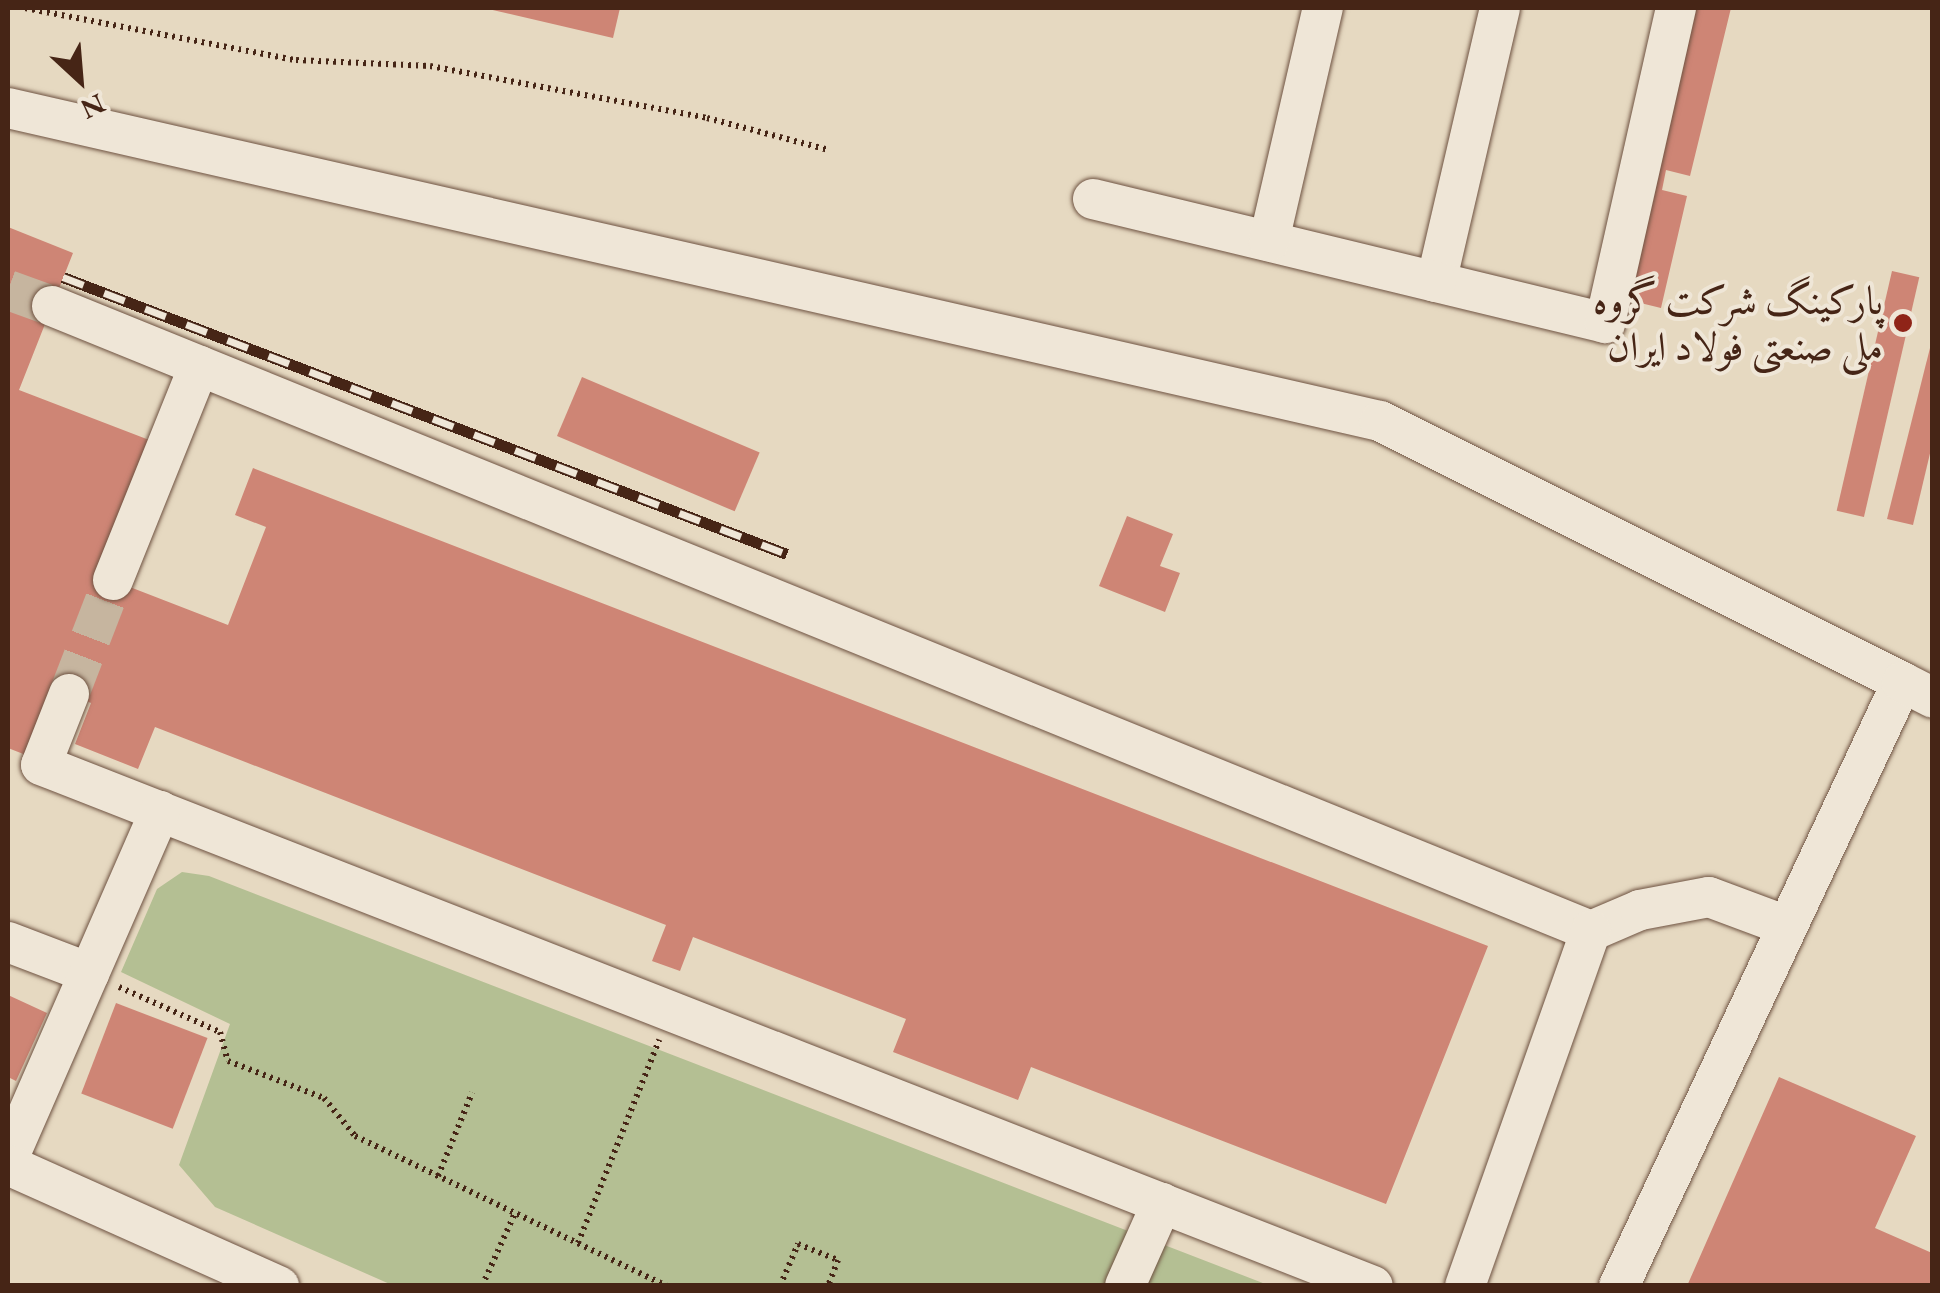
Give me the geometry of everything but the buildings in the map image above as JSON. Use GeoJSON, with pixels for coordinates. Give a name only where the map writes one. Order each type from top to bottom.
{"type":"FeatureCollection","features":[{"type":"Feature","properties":{"kind":"lane"},"geometry":{"type":"LineString","coordinates":[[1269,241],[1323,8]]}},
{"type":"Feature","properties":{"kind":"lane"},"geometry":{"type":"LineString","coordinates":[[1436,282],[1500,8]]}},
{"type":"Feature","properties":{"kind":"lane"},"geometry":{"type":"LineString","coordinates":[[1093,199],[1605,324],[1676,8]]}},
{"type":"Feature","properties":{"kind":"lane"},"geometry":{"type":"LineString","coordinates":[[8,108],[1380,421],[1917,689],[1788,926],[1619,1286]]}},
{"type":"Feature","properties":{"kind":"lane"},"geometry":{"type":"LineString","coordinates":[[52,306],[1590,932],[1640,910],[1709,896],[1788,926]]}},
{"type":"Feature","properties":{"kind":"lane"},"geometry":{"type":"LineString","coordinates":[[113,580],[199,366]]}},
{"type":"Feature","properties":{"kind":"lane"},"geometry":{"type":"LineString","coordinates":[[69,694],[41,764],[1373,1286]]}},
{"type":"Feature","properties":{"kind":"lane"},"geometry":{"type":"LineString","coordinates":[[160,811],[8,1162],[279,1286]]}},
{"type":"Feature","properties":{"kind":"lane"},"geometry":{"type":"LineString","coordinates":[[1465,1286],[1590,932]]}},
{"type":"Feature","properties":{"kind":"lane"},"geometry":{"type":"LineString","coordinates":[[8,942],[89,973]]}},
{"type":"Feature","properties":{"kind":"lane"},"geometry":{"type":"LineString","coordinates":[[1126,1286],[1162,1203]]}},
{"type":"Feature","properties":{"kind":"path"},"geometry":{"type":"LineString","coordinates":[[25,8],[296,60],[430,66],[707,118],[828,150]]}},
{"type":"Feature","properties":{"kind":"path"},"geometry":{"type":"LineString","coordinates":[[89,973],[220,1032],[228,1061],[324,1098],[354,1136],[667,1286]]}},
{"type":"Feature","properties":{"kind":"path"},"geometry":{"type":"LineString","coordinates":[[578,1243],[671,1011]]}},
{"type":"Feature","properties":{"kind":"path"},"geometry":{"type":"LineString","coordinates":[[438,1176],[472,1093]]}},
{"type":"Feature","properties":{"kind":"path"},"geometry":{"type":"LineString","coordinates":[[482,1286],[516,1213]]}},
{"type":"Feature","properties":{"kind":"path"},"geometry":{"type":"LineString","coordinates":[[780,1286],[798,1244],[838,1260],[828,1286]]}},
{"type":"Feature","properties":{"kind":"green space"},"geometry":{"type":"Polygon","coordinates":[[[182,872],[209,876],[1268,1285],[392,1285],[215,1207],[179,1165],[230,1024],[121,972],[157,889],[182,872]]]}},
{"type":"Feature","properties":{"kind":"tunnel"},"geometry":{"type":"LineString","coordinates":[[8,290],[52,306]]}},
{"type":"Feature","properties":{"kind":"tunnel"},"geometry":{"type":"LineString","coordinates":[[69,694],[113,580]]}},
{"type":"Feature","properties":{"kind":"railway"},"geometry":{"type":"LineString","coordinates":[[63,277],[787,554]]}},
{"type":"Feature","properties":{"kind":"place","name":"پارکینگ شرکت گروه ملی صنعتی فولاد ایران"},"geometry":{"type":"Point","coordinates":[1903,323]}}]}
